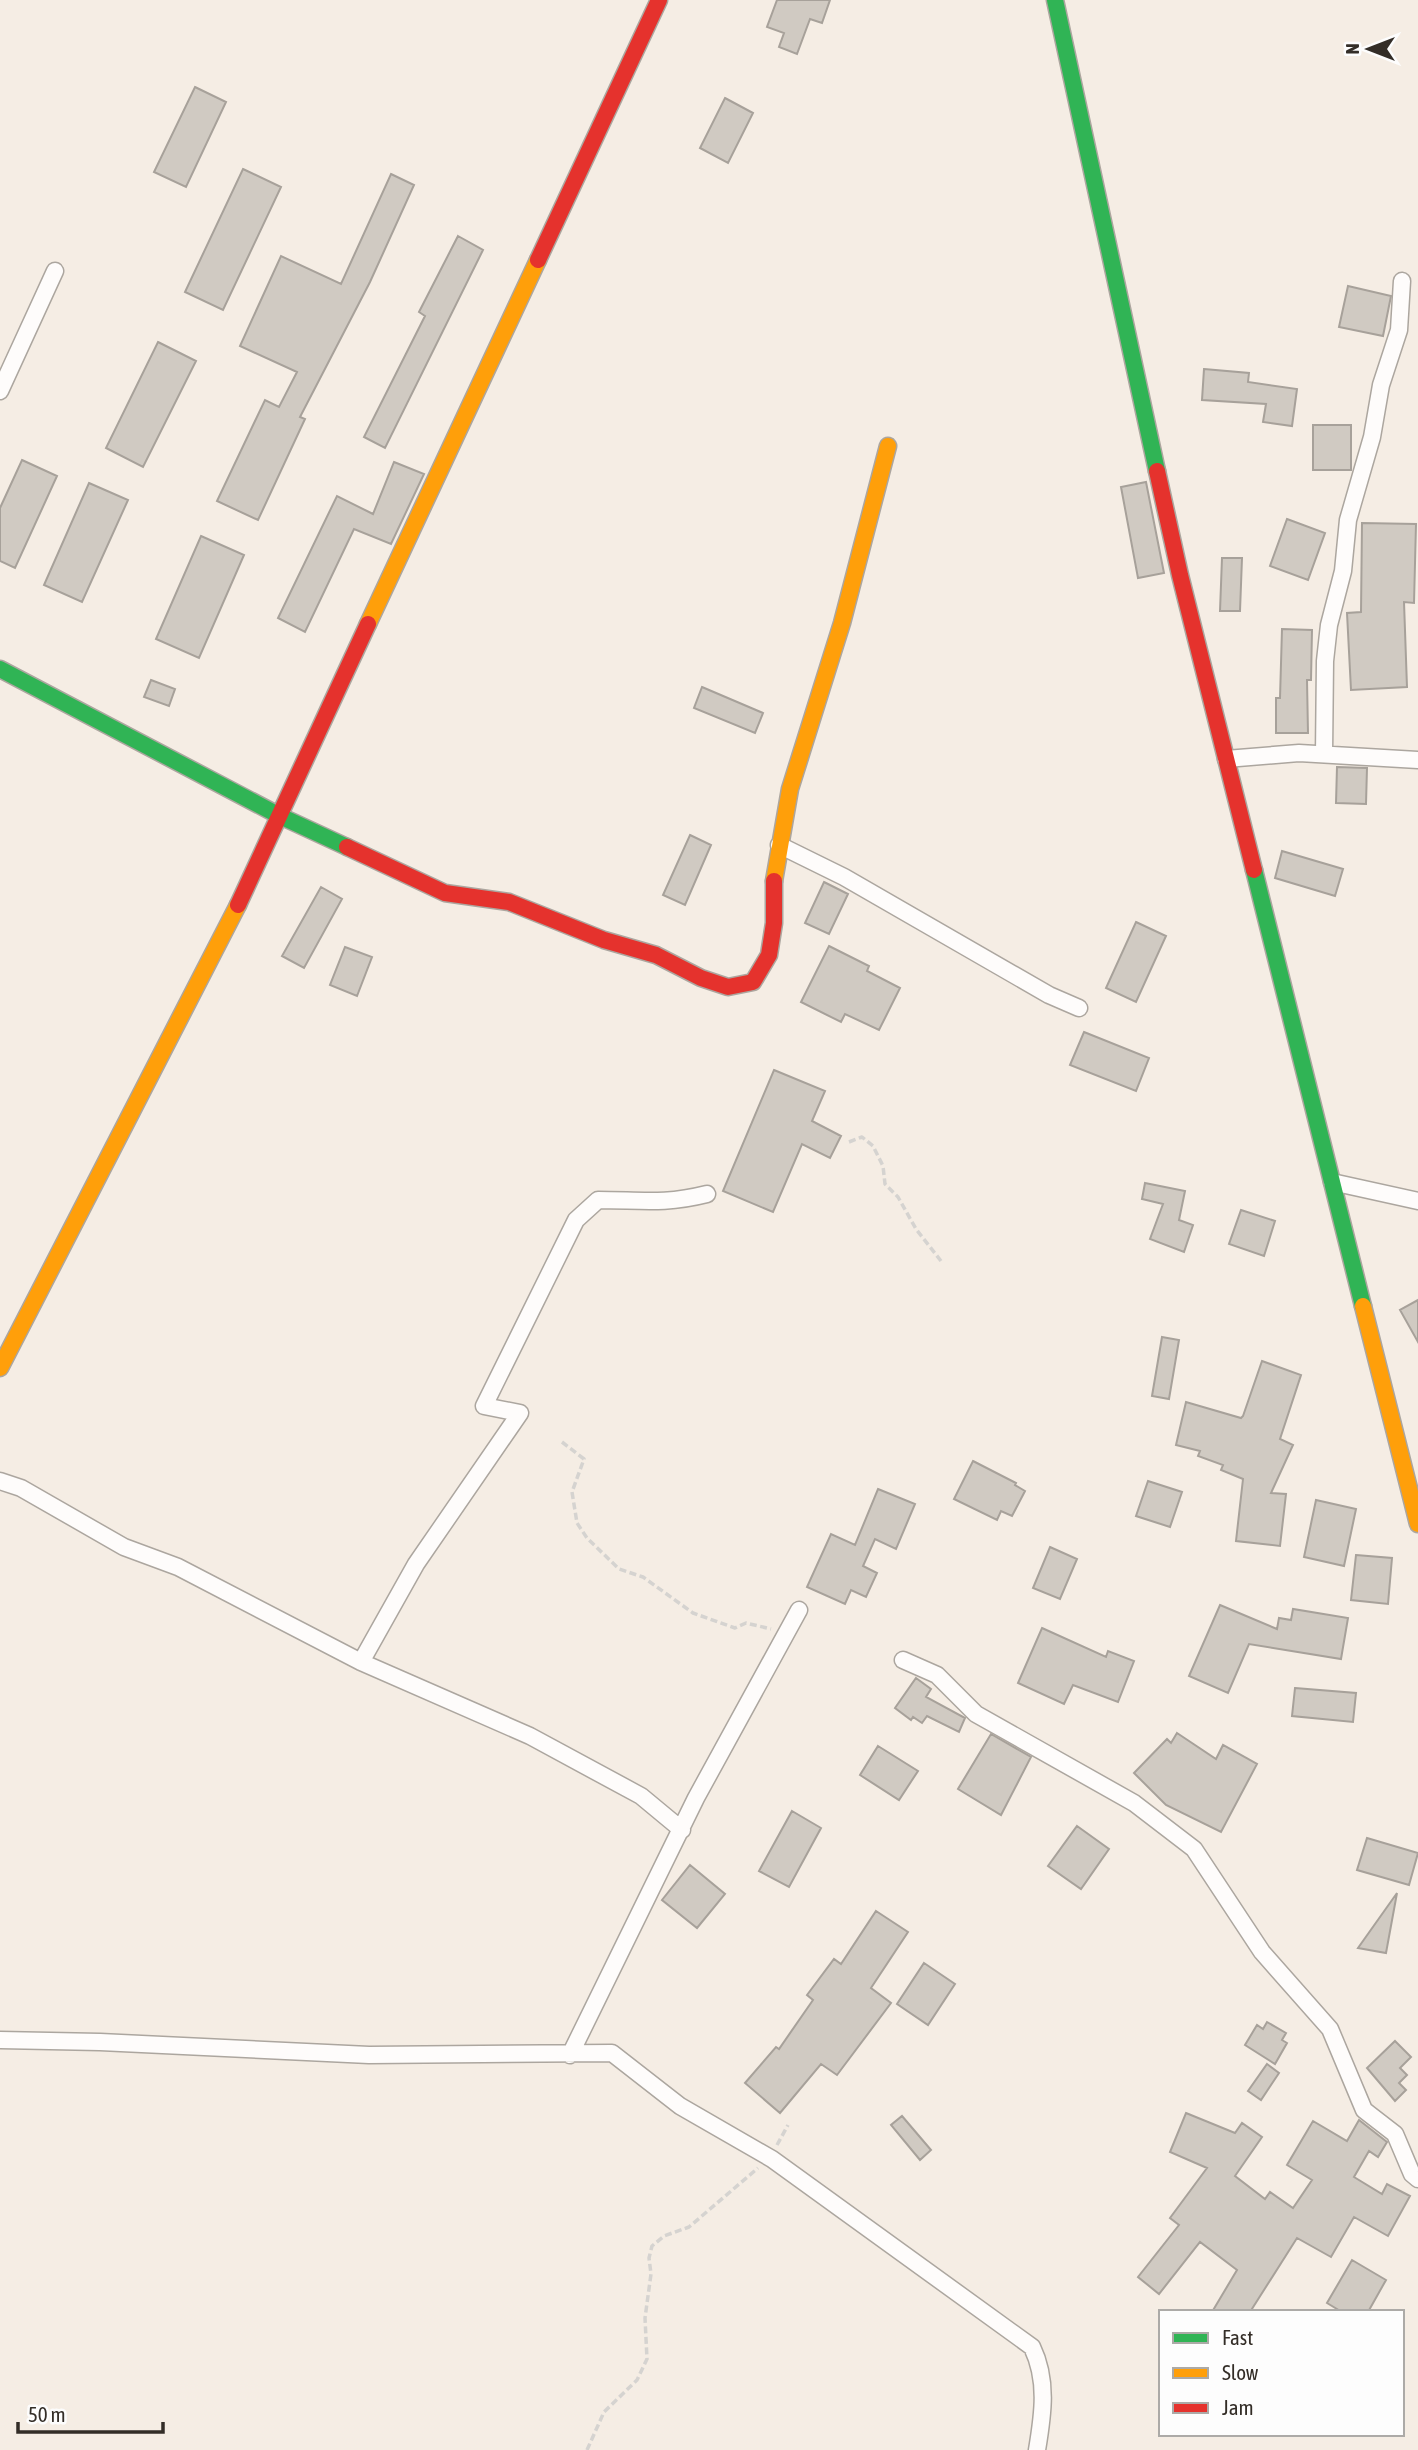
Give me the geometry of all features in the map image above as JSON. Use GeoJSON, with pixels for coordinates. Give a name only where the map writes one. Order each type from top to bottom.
{"type":"FeatureCollection","features":[{"type":"Feature","properties":{"kind":"street"},"geometry":{"type":"LineString","coordinates":[[0,1368],[218,947],[659,0]]}},
{"type":"Feature","properties":{"kind":"street"},"geometry":{"type":"LineString","coordinates":[[1055,0],[1180,575],[1418,1524]]}},
{"type":"Feature","properties":{"kind":"street"},"geometry":{"type":"LineString","coordinates":[[0,391],[55,271]]}},
{"type":"Feature","properties":{"kind":"street"},"geometry":{"type":"LineString","coordinates":[[1324,754],[1325,661],[1329,625],[1343,571],[1348,520],[1372,437],[1381,386],[1399,330],[1402,281]]}},
{"type":"Feature","properties":{"kind":"street"},"geometry":{"type":"LineString","coordinates":[[0,669],[280,816],[445,893],[509,902],[604,940],[656,954],[701,978],[728,987],[753,982],[769,954],[779,845],[790,789],[842,623],[888,446]]}},
{"type":"Feature","properties":{"kind":"street"},"geometry":{"type":"LineString","coordinates":[[1226,759],[1324,754],[1418,760]]}},
{"type":"Feature","properties":{"kind":"street"},"geometry":{"type":"LineString","coordinates":[[779,845],[844,877],[1049,995],[1079,1008]]}},
{"type":"Feature","properties":{"kind":"street"},"geometry":{"type":"LineString","coordinates":[[1332,1182],[1418,1202]]}},
{"type":"Feature","properties":{"kind":"street"},"geometry":{"type":"LineString","coordinates":[[361,1662],[415,1564],[520,1413],[484,1406],[576,1220],[598,1200],[648,1203],[678,1201],[707,1194]]}},
{"type":"Feature","properties":{"kind":"street"},"geometry":{"type":"LineString","coordinates":[[0,1481],[21,1488],[124,1547],[178,1567],[361,1662],[530,1736],[641,1796],[682,1830]]}},
{"type":"Feature","properties":{"kind":"street"},"geometry":{"type":"LineString","coordinates":[[570,2055],[682,1830],[799,1610]]}},
{"type":"Feature","properties":{"kind":"street"},"geometry":{"type":"LineString","coordinates":[[903,1660],[937,1675],[976,1714],[1134,1803],[1194,1849],[1262,1952],[1330,2029],[1364,2110],[1395,2134],[1412,2174],[1418,2179]]}},
{"type":"Feature","properties":{"kind":"street"},"geometry":{"type":"LineString","coordinates":[[0,2040],[369,2055],[612,2053],[680,2106],[772,2159],[1032,2347],[1041,2365],[1043,2385],[1037,2450]]}},
{"type":"Feature","properties":{"kind":"path"},"geometry":{"type":"LineString","coordinates":[[849,1142],[862,1136],[873,1146],[883,1166],[885,1184],[898,1197],[916,1229],[941,1261]]}},
{"type":"Feature","properties":{"kind":"path"},"geometry":{"type":"LineString","coordinates":[[562,1442],[584,1459],[572,1492],[577,1523],[593,1544],[619,1569],[643,1577],[694,1613],[724,1625],[735,1628],[746,1623],[785,1632]]}},
{"type":"Feature","properties":{"kind":"path"},"geometry":{"type":"LineString","coordinates":[[587,2450],[604,2412],[637,2380],[647,2358],[645,2318],[652,2246],[664,2236],[689,2227],[772,2159],[788,2125]]}},
{"type":"Feature","properties":{"kind":"building"},"geometry":{"type":"Polygon","coordinates":[[[777,0],[830,0],[822,23],[810,19],[797,54],[779,47],[784,33],[767,27],[777,0]]]}},
{"type":"Feature","properties":{"kind":"building"},"geometry":{"type":"Polygon","coordinates":[[[195,87],[226,102],[186,187],[154,172],[195,87]]]}},
{"type":"Feature","properties":{"kind":"building"},"geometry":{"type":"Polygon","coordinates":[[[725,98],[753,113],[728,163],[700,148],[725,98]]]}},
{"type":"Feature","properties":{"kind":"building"},"geometry":{"type":"Polygon","coordinates":[[[243,169],[281,187],[223,310],[185,292],[243,169]]]}},
{"type":"Feature","properties":{"kind":"building"},"geometry":{"type":"Polygon","coordinates":[[[391,174],[414,185],[370,282],[300,417],[305,419],[258,520],[217,501],[265,400],[279,407],[297,372],[240,346],[281,256],[341,284],[391,174]]]}},
{"type":"Feature","properties":{"kind":"building"},"geometry":{"type":"Polygon","coordinates":[[[458,236],[483,250],[385,448],[364,437],[425,316],[419,312],[458,236]]]}},
{"type":"Feature","properties":{"kind":"building"},"geometry":{"type":"Polygon","coordinates":[[[1348,286],[1391,296],[1383,336],[1339,327],[1348,286]]]}},
{"type":"Feature","properties":{"kind":"building"},"geometry":{"type":"Polygon","coordinates":[[[158,342],[196,361],[143,467],[106,448],[158,342]]]}},
{"type":"Feature","properties":{"kind":"building"},"geometry":{"type":"Polygon","coordinates":[[[1204,369],[1249,373],[1248,382],[1297,389],[1292,426],[1263,422],[1266,404],[1202,400],[1204,369]]]}},
{"type":"Feature","properties":{"kind":"building"},"geometry":{"type":"Polygon","coordinates":[[[1313,425],[1351,425],[1351,470],[1313,470],[1313,425]]]}},
{"type":"Feature","properties":{"kind":"building"},"geometry":{"type":"Polygon","coordinates":[[[22,460],[57,476],[15,568],[0,561],[0,508],[22,460]]]}},
{"type":"Feature","properties":{"kind":"building"},"geometry":{"type":"Polygon","coordinates":[[[394,462],[424,474],[391,544],[354,529],[305,632],[278,618],[337,496],[373,514],[394,462]]]}},
{"type":"Feature","properties":{"kind":"building"},"geometry":{"type":"Polygon","coordinates":[[[1146,482],[1164,573],[1138,578],[1121,487],[1146,482]]]}},
{"type":"Feature","properties":{"kind":"building"},"geometry":{"type":"Polygon","coordinates":[[[89,483],[128,500],[82,602],[44,585],[89,483]]]}},
{"type":"Feature","properties":{"kind":"building"},"geometry":{"type":"Polygon","coordinates":[[[1287,519],[1325,533],[1308,580],[1270,566],[1287,519]]]}},
{"type":"Feature","properties":{"kind":"building"},"geometry":{"type":"Polygon","coordinates":[[[1362,523],[1416,524],[1414,603],[1404,602],[1407,687],[1351,690],[1347,613],[1361,612],[1362,523]]]}},
{"type":"Feature","properties":{"kind":"building"},"geometry":{"type":"Polygon","coordinates":[[[201,536],[244,555],[199,658],[156,639],[201,536]]]}},
{"type":"Feature","properties":{"kind":"building"},"geometry":{"type":"Polygon","coordinates":[[[1222,558],[1242,558],[1240,611],[1220,611],[1222,558]]]}},
{"type":"Feature","properties":{"kind":"building"},"geometry":{"type":"Polygon","coordinates":[[[1282,629],[1312,630],[1311,680],[1307,680],[1308,733],[1276,733],[1282,629]]]}},
{"type":"Feature","properties":{"kind":"building"},"geometry":{"type":"Polygon","coordinates":[[[151,680],[175,689],[169,706],[144,697],[151,680]]]}},
{"type":"Feature","properties":{"kind":"building"},"geometry":{"type":"Polygon","coordinates":[[[702,687],[763,713],[755,733],[694,708],[702,687]]]}},
{"type":"Feature","properties":{"kind":"building"},"geometry":{"type":"Polygon","coordinates":[[[1337,767],[1367,768],[1366,804],[1336,803],[1337,767]]]}},
{"type":"Feature","properties":{"kind":"building"},"geometry":{"type":"Polygon","coordinates":[[[690,835],[711,845],[685,905],[663,895],[690,835]]]}},
{"type":"Feature","properties":{"kind":"building"},"geometry":{"type":"Polygon","coordinates":[[[1282,851],[1343,869],[1335,896],[1275,878],[1282,851]]]}},
{"type":"Feature","properties":{"kind":"building"},"geometry":{"type":"Polygon","coordinates":[[[824,882],[848,894],[829,934],[805,923],[824,882]]]}},
{"type":"Feature","properties":{"kind":"building"},"geometry":{"type":"Polygon","coordinates":[[[321,887],[342,899],[304,968],[282,956],[321,887]]]}},
{"type":"Feature","properties":{"kind":"building"},"geometry":{"type":"Polygon","coordinates":[[[1136,922],[1166,936],[1136,1002],[1106,988],[1136,922]]]}},
{"type":"Feature","properties":{"kind":"building"},"geometry":{"type":"Polygon","coordinates":[[[829,946],[869,966],[867,971],[900,988],[879,1030],[845,1014],[841,1022],[801,1002],[829,946]]]}},
{"type":"Feature","properties":{"kind":"building"},"geometry":{"type":"Polygon","coordinates":[[[345,947],[372,957],[357,996],[330,985],[345,947]]]}},
{"type":"Feature","properties":{"kind":"building"},"geometry":{"type":"Polygon","coordinates":[[[1084,1032],[1149,1058],[1136,1091],[1070,1065],[1084,1032]]]}},
{"type":"Feature","properties":{"kind":"building"},"geometry":{"type":"Polygon","coordinates":[[[774,1070],[825,1091],[812,1121],[841,1136],[830,1158],[802,1144],[773,1212],[723,1191],[774,1070]]]}},
{"type":"Feature","properties":{"kind":"building"},"geometry":{"type":"Polygon","coordinates":[[[1145,1183],[1185,1191],[1179,1220],[1193,1225],[1184,1252],[1150,1239],[1163,1204],[1142,1199],[1145,1183]]]}},
{"type":"Feature","properties":{"kind":"building"},"geometry":{"type":"Polygon","coordinates":[[[1241,1210],[1275,1221],[1264,1256],[1229,1244],[1241,1210]]]}},
{"type":"Feature","properties":{"kind":"building"},"geometry":{"type":"Polygon","coordinates":[[[1418,1300],[1418,1342],[1400,1310],[1418,1300]]]}},
{"type":"Feature","properties":{"kind":"building"},"geometry":{"type":"Polygon","coordinates":[[[1162,1337],[1179,1340],[1169,1399],[1152,1396],[1162,1337]]]}},
{"type":"Feature","properties":{"kind":"building"},"geometry":{"type":"Polygon","coordinates":[[[1262,1361],[1301,1375],[1280,1439],[1293,1445],[1271,1493],[1286,1494],[1280,1546],[1236,1541],[1243,1479],[1221,1470],[1223,1465],[1198,1456],[1200,1451],[1176,1445],[1186,1402],[1241,1418],[1262,1361]]]}},
{"type":"Feature","properties":{"kind":"building"},"geometry":{"type":"Polygon","coordinates":[[[973,1461],[1016,1483],[1015,1485],[1025,1491],[1012,1516],[1001,1511],[997,1520],[954,1499],[973,1461]]]}},
{"type":"Feature","properties":{"kind":"building"},"geometry":{"type":"Polygon","coordinates":[[[1148,1481],[1182,1492],[1170,1527],[1136,1516],[1148,1481]]]}},
{"type":"Feature","properties":{"kind":"building"},"geometry":{"type":"Polygon","coordinates":[[[878,1489],[915,1504],[896,1549],[875,1539],[863,1566],[877,1573],[866,1597],[851,1590],[845,1604],[807,1587],[831,1534],[855,1545],[878,1489]]]}},
{"type":"Feature","properties":{"kind":"building"},"geometry":{"type":"Polygon","coordinates":[[[1316,1500],[1356,1509],[1344,1566],[1304,1557],[1316,1500]]]}},
{"type":"Feature","properties":{"kind":"building"},"geometry":{"type":"Polygon","coordinates":[[[1050,1547],[1077,1559],[1060,1599],[1033,1588],[1050,1547]]]}},
{"type":"Feature","properties":{"kind":"building"},"geometry":{"type":"Polygon","coordinates":[[[1356,1555],[1392,1558],[1388,1604],[1351,1600],[1356,1555]]]}},
{"type":"Feature","properties":{"kind":"building"},"geometry":{"type":"Polygon","coordinates":[[[1220,1605],[1277,1629],[1279,1618],[1291,1620],[1293,1609],[1348,1618],[1341,1659],[1249,1644],[1228,1693],[1189,1676],[1220,1605]]]}},
{"type":"Feature","properties":{"kind":"building"},"geometry":{"type":"Polygon","coordinates":[[[1042,1628],[1106,1657],[1108,1651],[1134,1661],[1118,1702],[1073,1685],[1064,1704],[1018,1683],[1042,1628]]]}},
{"type":"Feature","properties":{"kind":"building"},"geometry":{"type":"Polygon","coordinates":[[[916,1678],[931,1689],[926,1697],[965,1718],[959,1732],[927,1716],[922,1723],[913,1717],[911,1720],[895,1708],[916,1678]]]}},
{"type":"Feature","properties":{"kind":"building"},"geometry":{"type":"Polygon","coordinates":[[[1295,1688],[1356,1693],[1353,1722],[1292,1716],[1295,1688]]]}},
{"type":"Feature","properties":{"kind":"building"},"geometry":{"type":"Polygon","coordinates":[[[1177,1733],[1216,1759],[1223,1745],[1257,1764],[1221,1832],[1166,1805],[1134,1773],[1167,1739],[1171,1743],[1177,1733]]]}},
{"type":"Feature","properties":{"kind":"building"},"geometry":{"type":"Polygon","coordinates":[[[991,1734],[1031,1757],[1001,1815],[958,1789],[991,1734]]]}},
{"type":"Feature","properties":{"kind":"building"},"geometry":{"type":"Polygon","coordinates":[[[878,1746],[918,1771],[899,1800],[860,1775],[878,1746]]]}},
{"type":"Feature","properties":{"kind":"building"},"geometry":{"type":"Polygon","coordinates":[[[792,1811],[821,1828],[789,1887],[759,1871],[792,1811]]]}},
{"type":"Feature","properties":{"kind":"building"},"geometry":{"type":"Polygon","coordinates":[[[1077,1826],[1109,1849],[1081,1889],[1048,1866],[1077,1826]]]}},
{"type":"Feature","properties":{"kind":"building"},"geometry":{"type":"Polygon","coordinates":[[[1367,1838],[1418,1853],[1409,1885],[1357,1870],[1367,1838]]]}},
{"type":"Feature","properties":{"kind":"building"},"geometry":{"type":"Polygon","coordinates":[[[690,1865],[725,1894],[697,1928],[662,1900],[690,1865]]]}},
{"type":"Feature","properties":{"kind":"building"},"geometry":{"type":"Polygon","coordinates":[[[1397,1893],[1386,1953],[1358,1948],[1397,1893]]]}},
{"type":"Feature","properties":{"kind":"building"},"geometry":{"type":"Polygon","coordinates":[[[876,1911],[908,1932],[871,1988],[891,2003],[837,2075],[821,2064],[780,2113],[745,2083],[776,2047],[779,2049],[813,2000],[807,1995],[834,1959],[841,1964],[876,1911]]]}},
{"type":"Feature","properties":{"kind":"building"},"geometry":{"type":"Polygon","coordinates":[[[924,1963],[955,1984],[928,2025],[897,2004],[924,1963]]]}},
{"type":"Feature","properties":{"kind":"building"},"geometry":{"type":"Polygon","coordinates":[[[1267,2022],[1286,2033],[1282,2040],[1287,2043],[1275,2064],[1245,2045],[1257,2025],[1263,2029],[1267,2022]]]}},
{"type":"Feature","properties":{"kind":"building"},"geometry":{"type":"Polygon","coordinates":[[[1395,2041],[1411,2057],[1400,2068],[1407,2075],[1399,2083],[1406,2090],[1395,2101],[1367,2068],[1395,2041]]]}},
{"type":"Feature","properties":{"kind":"building"},"geometry":{"type":"Polygon","coordinates":[[[1267,2064],[1279,2073],[1261,2100],[1248,2091],[1267,2064]]]}},
{"type":"Feature","properties":{"kind":"building"},"geometry":{"type":"Polygon","coordinates":[[[1186,2113],[1235,2133],[1242,2123],[1262,2137],[1235,2176],[1265,2199],[1270,2192],[1293,2208],[1312,2180],[1287,2165],[1313,2121],[1347,2141],[1359,2120],[1387,2142],[1378,2157],[1369,2151],[1354,2177],[1382,2194],[1387,2184],[1410,2196],[1388,2236],[1354,2217],[1331,2257],[1297,2238],[1251,2310],[1213,2310],[1237,2270],[1200,2242],[1159,2294],[1138,2277],[1179,2225],[1170,2218],[1207,2168],[1170,2152],[1186,2113]]]}},
{"type":"Feature","properties":{"kind":"building"},"geometry":{"type":"Polygon","coordinates":[[[902,2116],[931,2150],[920,2160],[891,2125],[902,2116]]]}},
{"type":"Feature","properties":{"kind":"building"},"geometry":{"type":"Polygon","coordinates":[[[1352,2260],[1386,2280],[1369,2310],[1339,2310],[1327,2303],[1352,2260]]]}},
{"type":"Feature","properties":{"kind":"traffic: fast"},"geometry":{"type":"LineString","coordinates":[[1055,0],[1157,471]]}},
{"type":"Feature","properties":{"kind":"traffic: fast"},"geometry":{"type":"LineString","coordinates":[[0,669],[280,816],[347,847]]}},
{"type":"Feature","properties":{"kind":"traffic: fast"},"geometry":{"type":"LineString","coordinates":[[1254,870],[1363,1306]]}},
{"type":"Feature","properties":{"kind":"traffic: slow"},"geometry":{"type":"LineString","coordinates":[[368,624],[538,260]]}},
{"type":"Feature","properties":{"kind":"traffic: slow"},"geometry":{"type":"LineString","coordinates":[[774,881],[790,789],[842,623],[888,446]]}},
{"type":"Feature","properties":{"kind":"traffic: slow"},"geometry":{"type":"LineString","coordinates":[[0,1368],[238,905]]}},
{"type":"Feature","properties":{"kind":"traffic: slow"},"geometry":{"type":"LineString","coordinates":[[1363,1306],[1418,1524]]}},
{"type":"Feature","properties":{"kind":"traffic: jam"},"geometry":{"type":"LineString","coordinates":[[538,260],[659,0]]}},
{"type":"Feature","properties":{"kind":"traffic: jam"},"geometry":{"type":"LineString","coordinates":[[1157,471],[1180,575],[1254,870]]}},
{"type":"Feature","properties":{"kind":"traffic: jam"},"geometry":{"type":"LineString","coordinates":[[238,905],[368,624]]}},
{"type":"Feature","properties":{"kind":"traffic: jam"},"geometry":{"type":"LineString","coordinates":[[347,847],[445,893],[509,902],[604,940],[656,955],[701,978],[728,987],[753,982],[769,955],[774,923],[774,881]]}}]}
